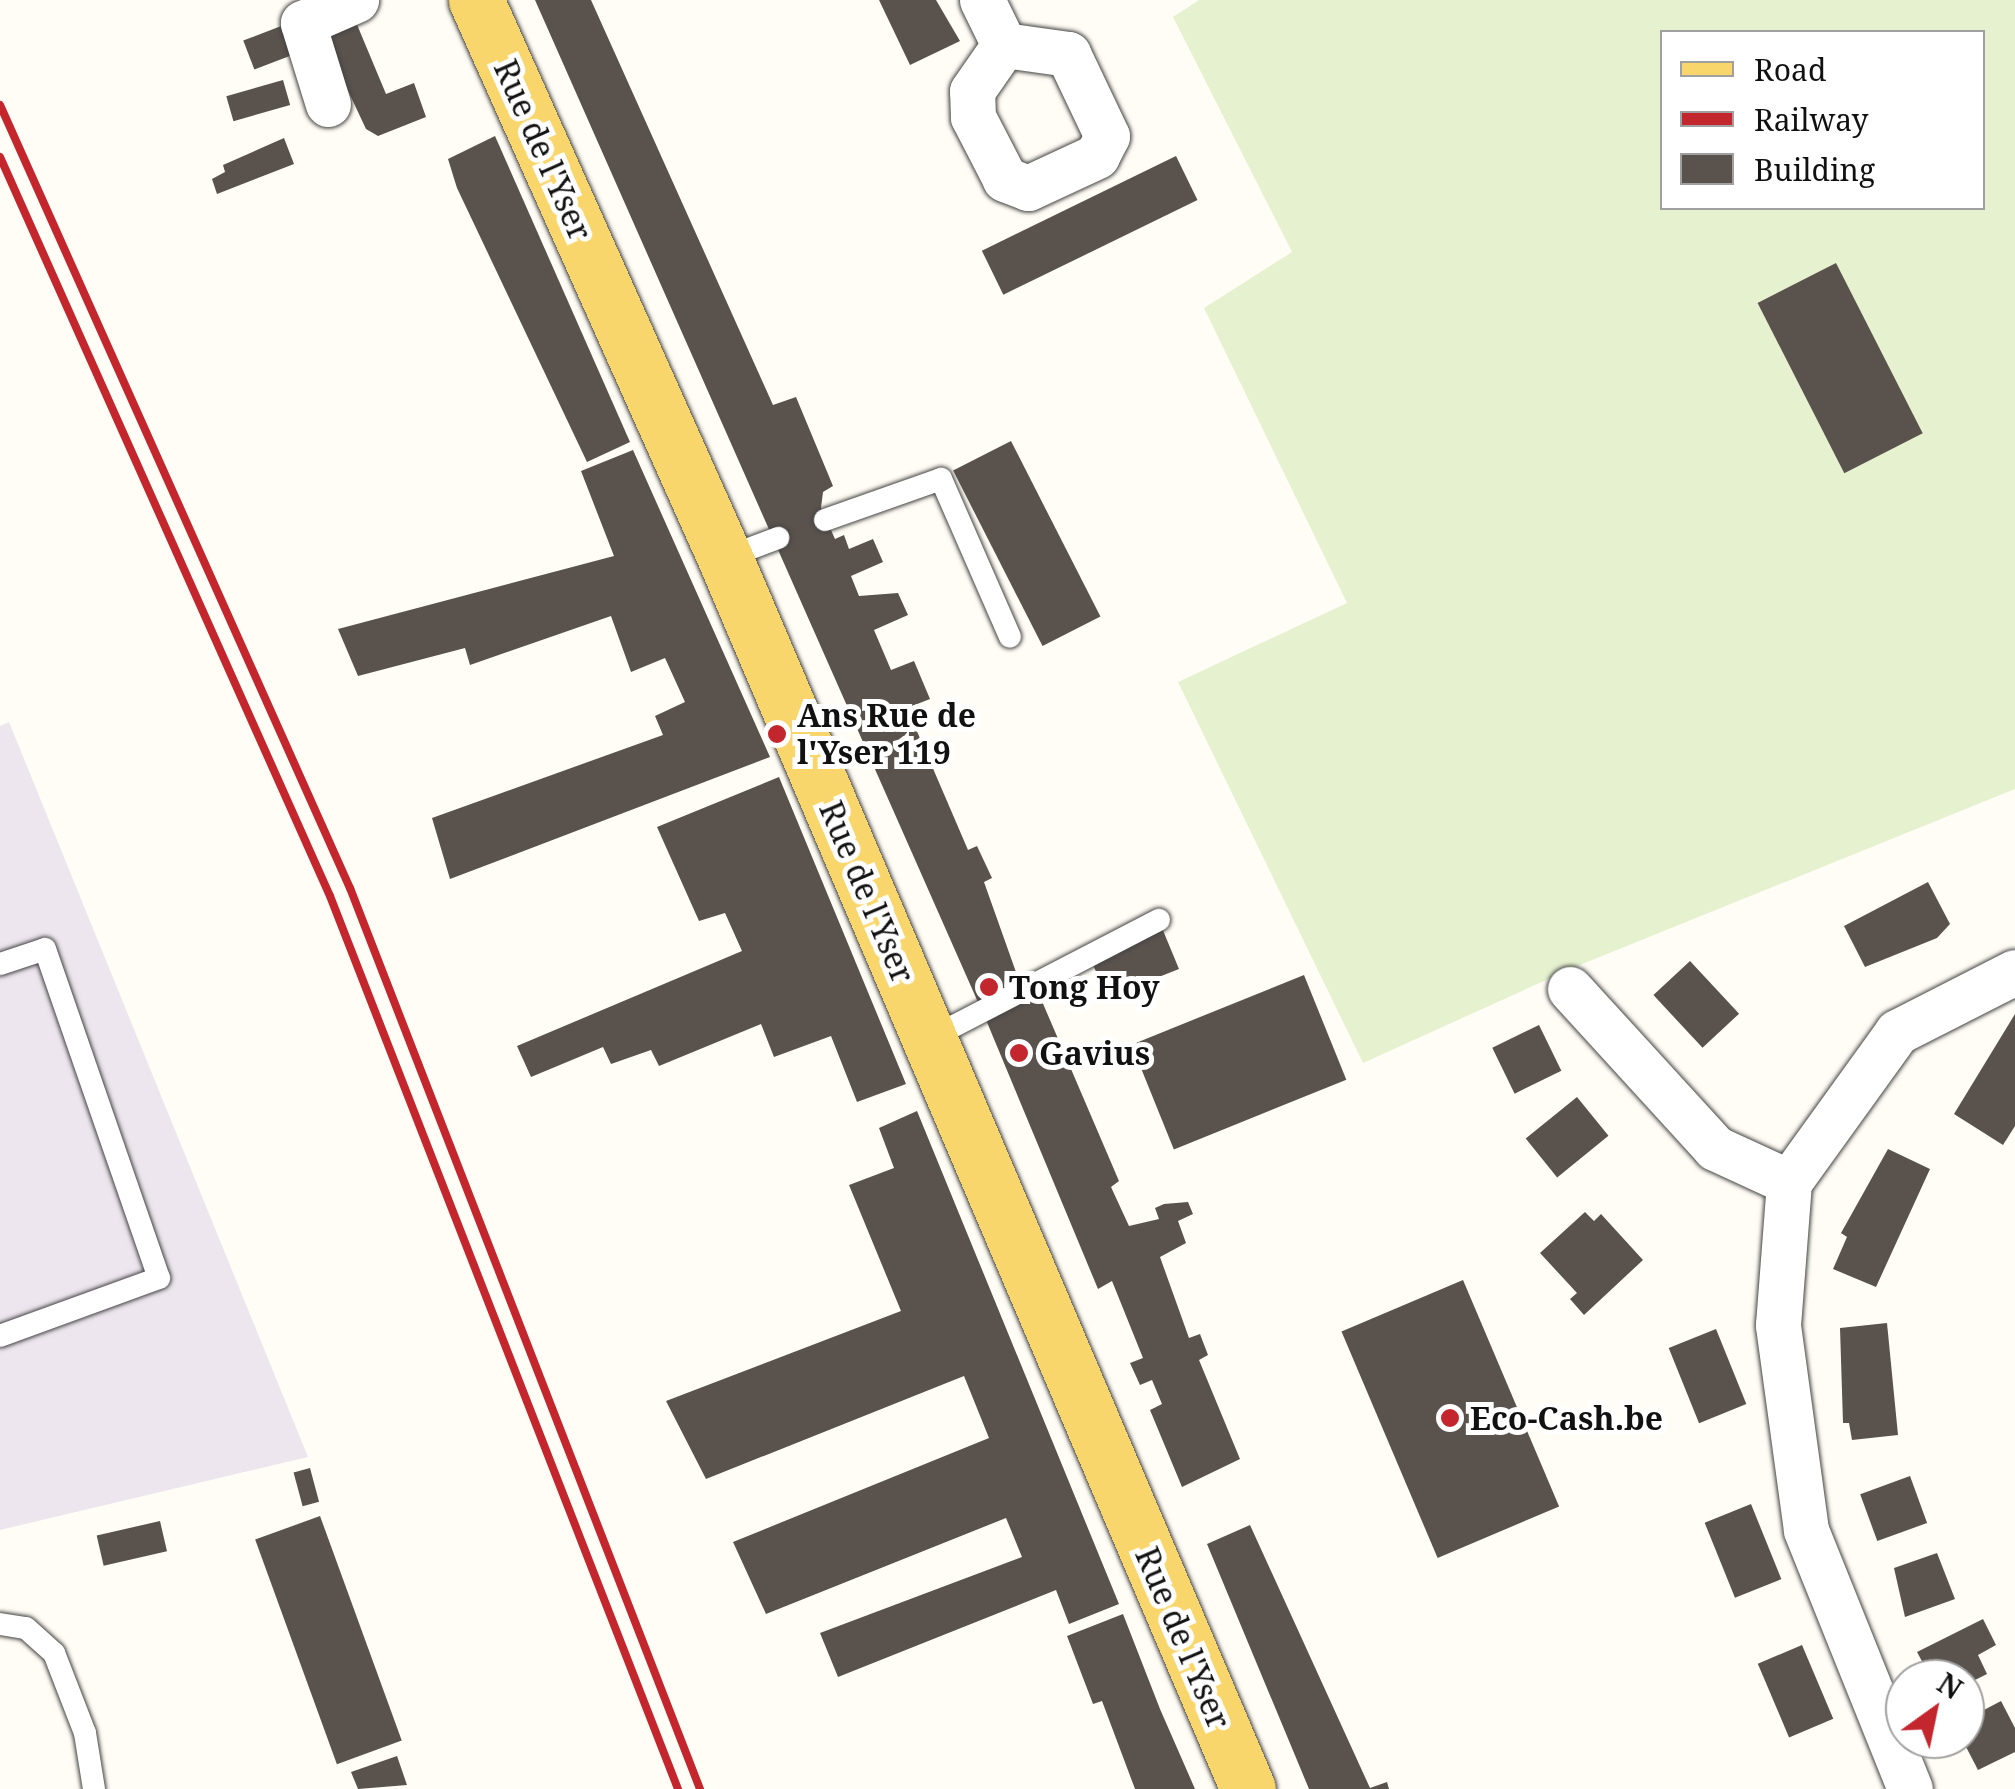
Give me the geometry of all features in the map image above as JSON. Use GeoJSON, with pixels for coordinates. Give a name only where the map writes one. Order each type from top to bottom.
{"type":"FeatureCollection","features":[{"type":"Feature","properties":{"kind":"main road","name":"Rue de l'Yser"},"geometry":{"type":"LineString","coordinates":[[476,0],[725,558],[1248,1789]]}},
{"type":"Feature","properties":{"kind":"street"},"geometry":{"type":"LineString","coordinates":[[328,104],[303,23],[356,0]]}},
{"type":"Feature","properties":{"kind":"street"},"geometry":{"type":"LineString","coordinates":[[982,0],[1004,46]]}},
{"type":"Feature","properties":{"kind":"street"},"geometry":{"type":"LineString","coordinates":[[1910,1789],[1806,1530],[1778,1326],[1789,1182],[1897,1032],[2015,972]]}},
{"type":"Feature","properties":{"kind":"street"},"geometry":{"type":"LineString","coordinates":[[1570,989],[1715,1148],[1789,1182]]}},
{"type":"Feature","properties":{"kind":"lane"},"geometry":{"type":"LineString","coordinates":[[826,520],[941,478],[1010,637]]}},
{"type":"Feature","properties":{"kind":"lane"},"geometry":{"type":"LineString","coordinates":[[725,558],[778,538]]}},
{"type":"Feature","properties":{"kind":"lane"},"geometry":{"type":"LineString","coordinates":[[929,1039],[1160,920]]}},
{"type":"Feature","properties":{"kind":"lane"},"geometry":{"type":"LineString","coordinates":[[0,964],[45,948],[159,1278],[0,1336]]}},
{"type":"Feature","properties":{"kind":"lane"},"geometry":{"type":"LineString","coordinates":[[0,1624],[26,1628],[54,1653],[85,1733],[94,1789]]}},
{"type":"Feature","properties":{"kind":"shaded area"},"geometry":{"type":"Polygon","coordinates":[[[9,722],[308,1457],[0,1530],[0,726],[9,722]]]}},
{"type":"Feature","properties":{"kind":"green space"},"geometry":{"type":"Polygon","coordinates":[[[1199,0],[2015,0],[2015,789],[1575,967],[1363,1063],[1178,682],[1347,603],[1204,308],[1292,252],[1173,17],[1199,0]]]}},
{"type":"Feature","properties":{"kind":"building"},"geometry":{"type":"Polygon","coordinates":[[[535,0],[591,0],[773,405],[796,397],[833,486],[823,492],[821,508],[835,539],[844,535],[849,549],[873,539],[883,562],[851,576],[859,596],[898,593],[908,615],[874,630],[891,670],[914,661],[930,699],[907,708],[968,850],[977,846],[992,878],[984,882],[1022,989],[981,1009],[535,0]]]}},
{"type":"Feature","properties":{"kind":"building"},"geometry":{"type":"Polygon","coordinates":[[[879,0],[936,0],[960,41],[910,65],[879,0]]]}},
{"type":"Feature","properties":{"kind":"building"},"geometry":{"type":"Polygon","coordinates":[[[353,15],[386,94],[414,83],[426,117],[378,136],[366,129],[319,29],[353,15]]]}},
{"type":"Feature","properties":{"kind":"building"},"geometry":{"type":"Polygon","coordinates":[[[289,23],[300,52],[254,70],[243,41],[289,23]]]}},
{"type":"Feature","properties":{"kind":"building"},"geometry":{"type":"Polygon","coordinates":[[[283,80],[290,105],[233,121],[226,96],[283,80]]]}},
{"type":"Feature","properties":{"kind":"building"},"geometry":{"type":"Polygon","coordinates":[[[495,136],[630,442],[587,462],[457,188],[448,159],[495,136]]]}},
{"type":"Feature","properties":{"kind":"building"},"geometry":{"type":"Polygon","coordinates":[[[284,138],[294,164],[217,194],[212,179],[225,172],[223,165],[284,138]]]}},
{"type":"Feature","properties":{"kind":"building"},"geometry":{"type":"Polygon","coordinates":[[[1176,156],[1197,200],[1003,295],[982,251],[1176,156]]]}},
{"type":"Feature","properties":{"kind":"building"},"geometry":{"type":"Polygon","coordinates":[[[1836,263],[1923,433],[1844,473],[1758,303],[1836,263]]]}},
{"type":"Feature","properties":{"kind":"building"},"geometry":{"type":"Polygon","coordinates":[[[1011,441],[1100,617],[1043,646],[953,471],[1011,441]]]}},
{"type":"Feature","properties":{"kind":"building"},"geometry":{"type":"Polygon","coordinates":[[[633,450],[770,757],[450,879],[432,818],[663,735],[655,716],[685,702],[665,658],[631,672],[611,616],[470,665],[465,648],[358,676],[338,629],[614,556],[581,471],[633,450]]]}},
{"type":"Feature","properties":{"kind":"building"},"geometry":{"type":"Polygon","coordinates":[[[779,777],[906,1084],[857,1102],[831,1036],[774,1057],[761,1024],[659,1066],[651,1050],[611,1064],[603,1047],[531,1077],[517,1046],[742,951],[725,913],[699,921],[657,827],[779,777]]]}},
{"type":"Feature","properties":{"kind":"building"},"geometry":{"type":"Polygon","coordinates":[[[1928,882],[1950,924],[1937,938],[1865,967],[1844,926],[1928,882]]]}},
{"type":"Feature","properties":{"kind":"building"},"geometry":{"type":"Polygon","coordinates":[[[1162,928],[1179,969],[1108,997],[1092,963],[1162,928]]]}},
{"type":"Feature","properties":{"kind":"building"},"geometry":{"type":"Polygon","coordinates":[[[1690,961],[1739,1014],[1703,1048],[1653,995],[1690,961]]]}},
{"type":"Feature","properties":{"kind":"building"},"geometry":{"type":"Polygon","coordinates":[[[1304,975],[1346,1080],[1174,1149],[1132,1045],[1304,975]]]}},
{"type":"Feature","properties":{"kind":"building"},"geometry":{"type":"Polygon","coordinates":[[[1038,992],[1119,1181],[1111,1187],[1129,1226],[1159,1219],[1155,1208],[1164,1204],[1188,1202],[1193,1214],[1178,1221],[1186,1243],[1160,1257],[1189,1338],[1200,1334],[1208,1355],[1199,1360],[1240,1459],[1182,1487],[1150,1410],[1162,1404],[1152,1380],[1140,1385],[1130,1363],[1143,1358],[1112,1281],[1098,1289],[984,1015],[1038,992]]]}},
{"type":"Feature","properties":{"kind":"building"},"geometry":{"type":"Polygon","coordinates":[[[2015,1014],[2015,1126],[2003,1145],[1954,1114],[2015,1014]]]}},
{"type":"Feature","properties":{"kind":"building"},"geometry":{"type":"Polygon","coordinates":[[[1539,1025],[1561,1071],[1515,1094],[1492,1048],[1539,1025]]]}},
{"type":"Feature","properties":{"kind":"building"},"geometry":{"type":"Polygon","coordinates":[[[1577,1097],[1608,1136],[1557,1177],[1526,1139],[1577,1097]]]}},
{"type":"Feature","properties":{"kind":"building"},"geometry":{"type":"Polygon","coordinates":[[[917,1111],[1119,1604],[1069,1624],[1056,1590],[838,1677],[820,1633],[1022,1557],[1006,1518],[766,1614],[733,1542],[989,1438],[964,1376],[706,1479],[666,1401],[901,1311],[849,1185],[894,1168],[879,1128],[917,1111]]]}},
{"type":"Feature","properties":{"kind":"building"},"geometry":{"type":"Polygon","coordinates":[[[1888,1149],[1930,1169],[1876,1287],[1833,1269],[1847,1237],[1841,1233],[1888,1149]]]}},
{"type":"Feature","properties":{"kind":"building"},"geometry":{"type":"Polygon","coordinates":[[[1585,1212],[1594,1221],[1601,1214],[1643,1260],[1584,1315],[1570,1299],[1577,1293],[1540,1253],[1585,1212]]]}},
{"type":"Feature","properties":{"kind":"building","name":"Eco-Cash.be"},"geometry":{"type":"Polygon","coordinates":[[[1463,1280],[1559,1506],[1438,1558],[1341,1332],[1463,1280]]]}},
{"type":"Feature","properties":{"kind":"building"},"geometry":{"type":"Polygon","coordinates":[[[1887,1323],[1898,1435],[1852,1440],[1849,1423],[1843,1423],[1840,1328],[1887,1323]]]}},
{"type":"Feature","properties":{"kind":"building"},"geometry":{"type":"Polygon","coordinates":[[[1716,1329],[1746,1404],[1699,1423],[1669,1348],[1716,1329]]]}},
{"type":"Feature","properties":{"kind":"building"},"geometry":{"type":"Polygon","coordinates":[[[310,1468],[319,1502],[303,1506],[294,1472],[310,1468]]]}},
{"type":"Feature","properties":{"kind":"building"},"geometry":{"type":"Polygon","coordinates":[[[1910,1476],[1927,1523],[1877,1541],[1860,1494],[1910,1476]]]}},
{"type":"Feature","properties":{"kind":"building"},"geometry":{"type":"Polygon","coordinates":[[[1751,1504],[1781,1579],[1735,1598],[1705,1523],[1751,1504]]]}},
{"type":"Feature","properties":{"kind":"building"},"geometry":{"type":"Polygon","coordinates":[[[320,1516],[402,1741],[337,1764],[255,1540],[320,1516]]]}},
{"type":"Feature","properties":{"kind":"building"},"geometry":{"type":"Polygon","coordinates":[[[160,1521],[167,1551],[104,1566],[97,1536],[160,1521]]]}},
{"type":"Feature","properties":{"kind":"building"},"geometry":{"type":"Polygon","coordinates":[[[1250,1525],[1370,1788],[1387,1782],[1389,1789],[1309,1789],[1207,1544],[1250,1525]]]}},
{"type":"Feature","properties":{"kind":"building"},"geometry":{"type":"Polygon","coordinates":[[[1937,1553],[1955,1599],[1905,1617],[1894,1568],[1937,1553]]]}},
{"type":"Feature","properties":{"kind":"building"},"geometry":{"type":"Polygon","coordinates":[[[1123,1614],[1195,1789],[1135,1789],[1102,1701],[1093,1704],[1067,1636],[1123,1614]]]}},
{"type":"Feature","properties":{"kind":"building"},"geometry":{"type":"Polygon","coordinates":[[[1983,1619],[1996,1645],[1978,1655],[1980,1659],[1921,1659],[1917,1652],[1983,1619]]]}},
{"type":"Feature","properties":{"kind":"building"},"geometry":{"type":"Polygon","coordinates":[[[1802,1645],[1833,1719],[1789,1737],[1758,1664],[1802,1645]]]}},
{"type":"Feature","properties":{"kind":"building"},"geometry":{"type":"Polygon","coordinates":[[[2001,1701],[2015,1728],[2015,1752],[1978,1770],[1972,1759],[1985,1759],[1985,1709],[2001,1701]]]}},
{"type":"Feature","properties":{"kind":"building"},"geometry":{"type":"Polygon","coordinates":[[[397,1756],[407,1785],[358,1789],[351,1772],[397,1756]]]}},
{"type":"Feature","properties":{"kind":"railway"},"geometry":{"type":"LineString","coordinates":[[0,105],[350,888],[700,1789]]}},
{"type":"Feature","properties":{"kind":"railway"},"geometry":{"type":"LineString","coordinates":[[0,157],[330,896],[678,1789]]}},
{"type":"Feature","properties":{"kind":"place","name":"Ans Rue de l'Yser 119"},"geometry":{"type":"Point","coordinates":[777,734]}},
{"type":"Feature","properties":{"kind":"place","name":"Tong Hoy"},"geometry":{"type":"Point","coordinates":[989,987]}},
{"type":"Feature","properties":{"kind":"place","name":"Gavius"},"geometry":{"type":"Point","coordinates":[1019,1053]}},
{"type":"Feature","properties":{"kind":"place","name":"Eco-Cash.be"},"geometry":{"type":"Point","coordinates":[1450,1418]}}]}
